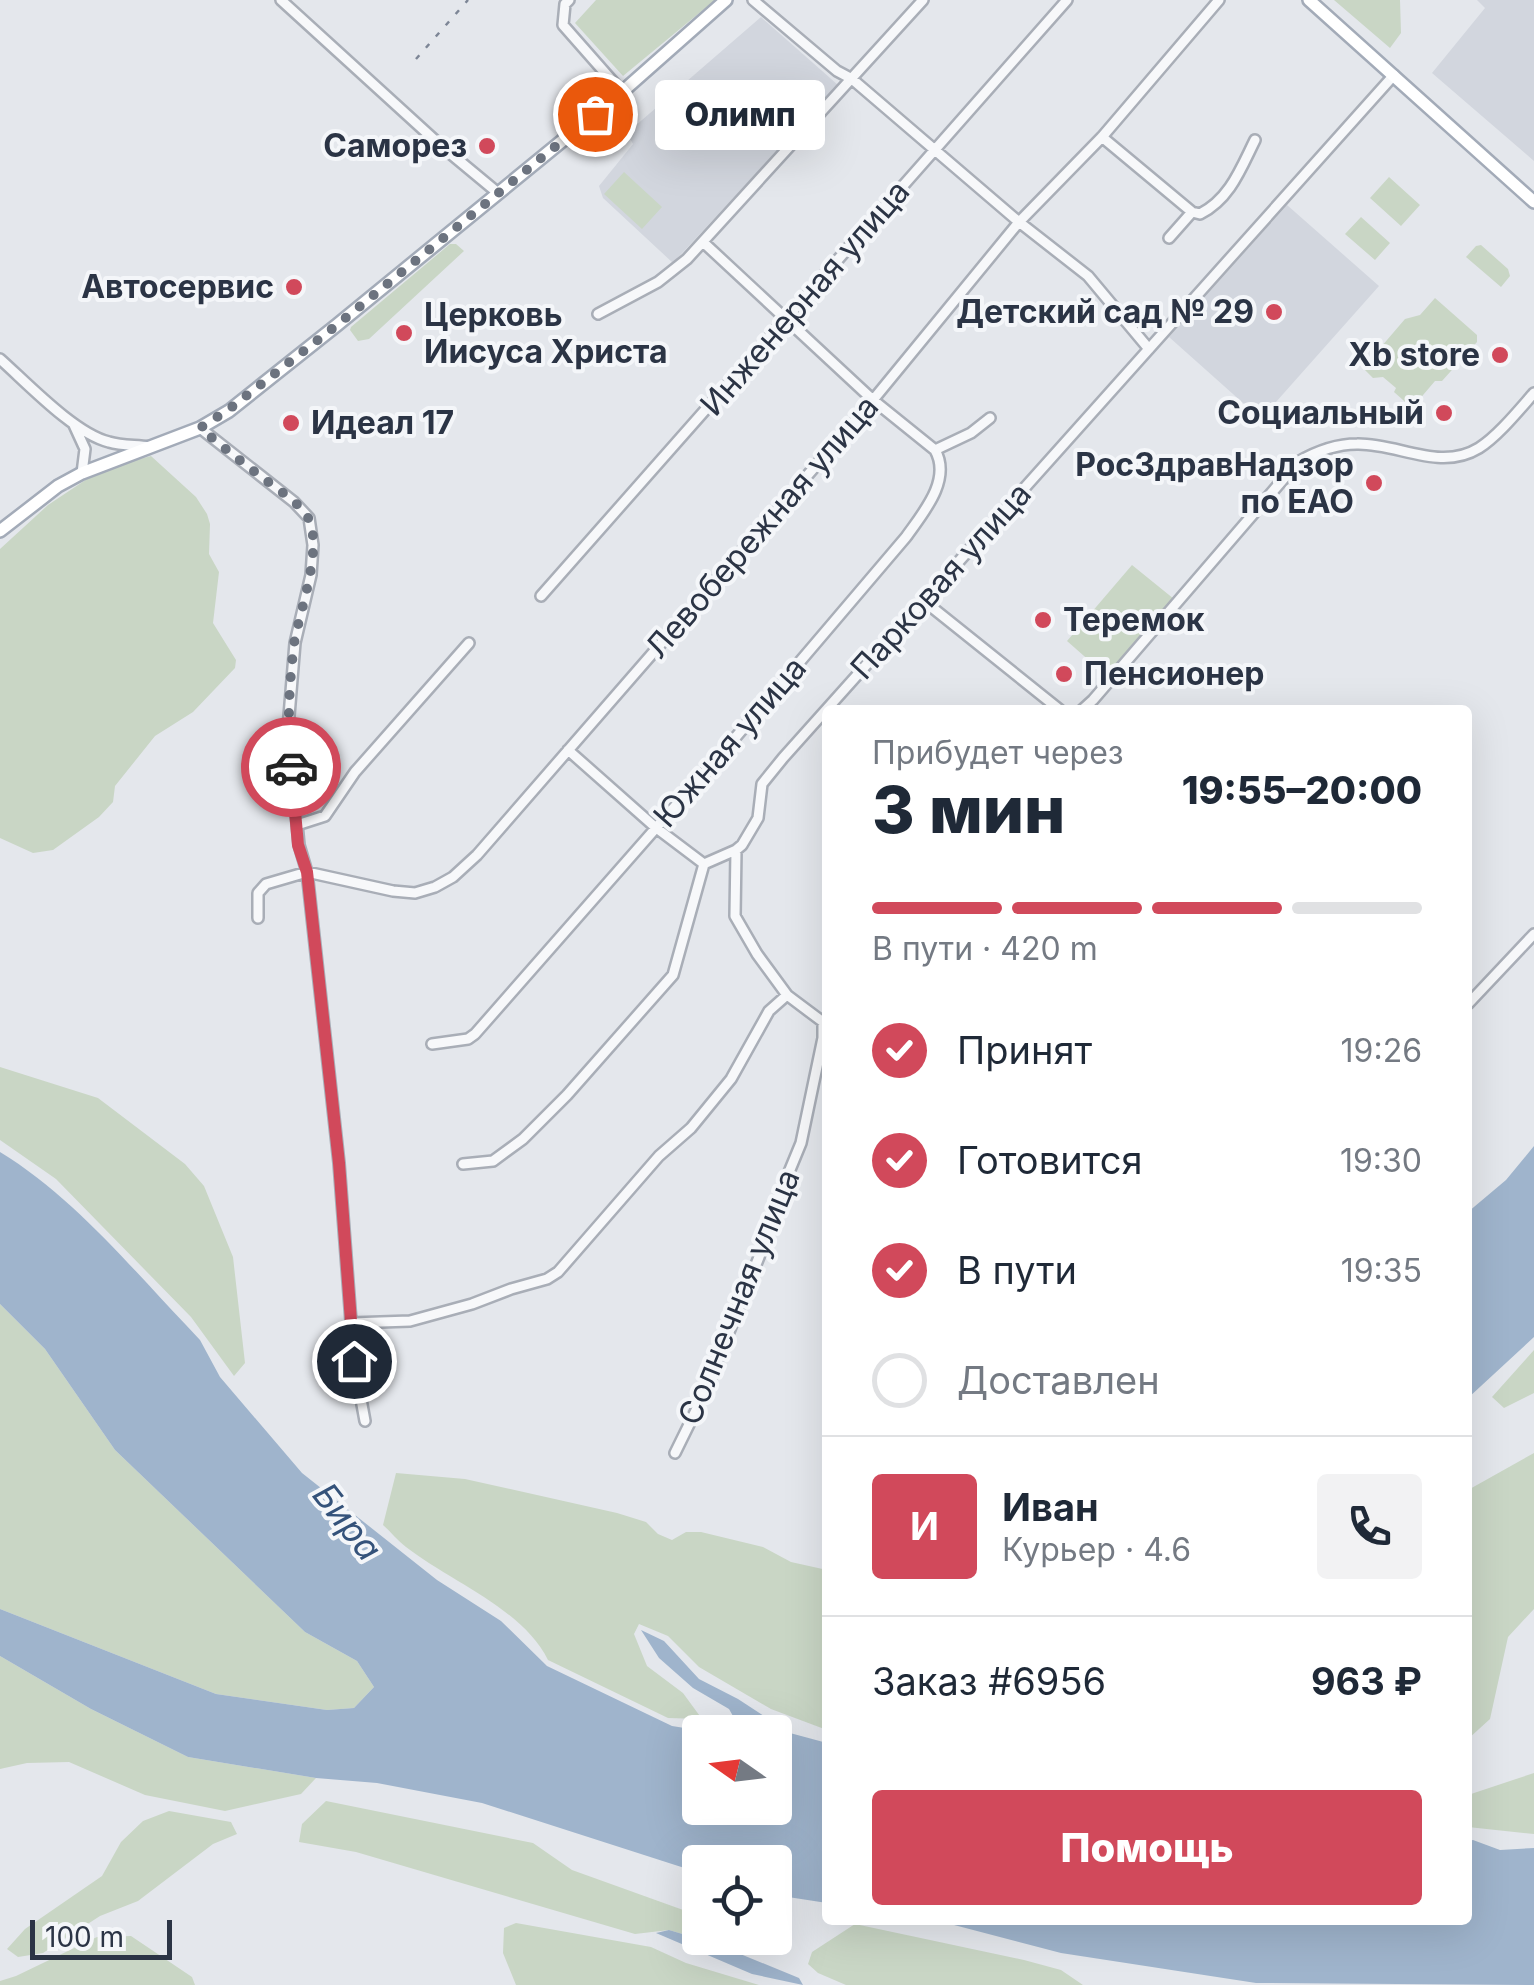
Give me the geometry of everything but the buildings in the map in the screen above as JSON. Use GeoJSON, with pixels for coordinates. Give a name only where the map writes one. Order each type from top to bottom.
{"type":"FeatureCollection","features":[{"type":"Feature","properties":{"kind":"main road"},"geometry":{"type":"LineString","coordinates":[[0,531],[58,486],[82,473],[200,428],[228,410],[622,92],[726,0]]}},
{"type":"Feature","properties":{"kind":"main road"},"geometry":{"type":"LineString","coordinates":[[1309,0],[1534,202]]}},
{"type":"Feature","properties":{"kind":"street"},"geometry":{"type":"LineString","coordinates":[[281,0],[498,193]]}},
{"type":"Feature","properties":{"kind":"street"},"geometry":{"type":"LineString","coordinates":[[568,0],[562,25],[622,92]]}},
{"type":"Feature","properties":{"kind":"street"},"geometry":{"type":"LineString","coordinates":[[753,0],[1088,276],[1149,349]]}},
{"type":"Feature","properties":{"kind":"street"},"geometry":{"type":"LineString","coordinates":[[598,314],[658,282],[687,259],[923,0]]}},
{"type":"Feature","properties":{"kind":"street","name":"Инженерная улица"},"geometry":{"type":"LineString","coordinates":[[541,596],[1067,0]]}},
{"type":"Feature","properties":{"kind":"street","name":"Левобережная улица"},"geometry":{"type":"LineString","coordinates":[[307,872],[392,891],[415,892],[453,877],[874,400],[1019,222],[1102,137],[1220,0]]}},
{"type":"Feature","properties":{"kind":"street","name":"Парковая улица"},"geometry":{"type":"LineString","coordinates":[[831,705],[1394,75]]}},
{"type":"Feature","properties":{"kind":"street"},"geometry":{"type":"LineString","coordinates":[[1102,137],[1192,212],[1200,214],[1217,202],[1242,171],[1254,140]]}},
{"type":"Feature","properties":{"kind":"street"},"geometry":{"type":"LineString","coordinates":[[1169,238],[1192,212]]}},
{"type":"Feature","properties":{"kind":"street"},"geometry":{"type":"LineString","coordinates":[[703,242],[874,400],[935,450],[990,418]]}},
{"type":"Feature","properties":{"kind":"street"},"geometry":{"type":"LineString","coordinates":[[0,360],[72,423],[108,442],[152,447]]}},
{"type":"Feature","properties":{"kind":"street"},"geometry":{"type":"LineString","coordinates":[[1088,705],[1298,462],[1320,449],[1358,444],[1454,458],[1480,448],[1534,393]]}},
{"type":"Feature","properties":{"kind":"street"},"geometry":{"type":"LineString","coordinates":[[72,423],[85,449],[82,473]]}},
{"type":"Feature","properties":{"kind":"street"},"geometry":{"type":"LineString","coordinates":[[200,428],[309,518],[313,545],[294,643],[289,745],[339,1163],[354,1361],[365,1421]]}},
{"type":"Feature","properties":{"kind":"street","name":"Южная улица"},"geometry":{"type":"LineString","coordinates":[[432,1044],[468,1039],[475,1034],[803,659],[925,510],[941,471],[941,460],[935,450]]}},
{"type":"Feature","properties":{"kind":"street"},"geometry":{"type":"LineString","coordinates":[[924,601],[1054,705]]}},
{"type":"Feature","properties":{"kind":"street"},"geometry":{"type":"LineString","coordinates":[[297,825],[324,816],[356,772],[469,644]]}},
{"type":"Feature","properties":{"kind":"street","name":"Парковая улица"},"geometry":{"type":"LineString","coordinates":[[736,850],[758,818],[762,784],[822,715]]}},
{"type":"Feature","properties":{"kind":"street"},"geometry":{"type":"LineString","coordinates":[[568,750],[655,827],[704,864]]}},
{"type":"Feature","properties":{"kind":"street"},"geometry":{"type":"LineString","coordinates":[[351,1323],[410,1321],[547,1279],[558,1272],[660,1156],[692,1128],[731,1079],[769,1011],[787,995],[735,916],[736,850],[704,864],[673,975],[567,1095],[523,1138],[493,1160],[462,1164]]}},
{"type":"Feature","properties":{"kind":"street"},"geometry":{"type":"LineString","coordinates":[[258,918],[258,893],[266,884],[307,872]]}},
{"type":"Feature","properties":{"kind":"street"},"geometry":{"type":"LineString","coordinates":[[1472,1000],[1534,934]]}},
{"type":"Feature","properties":{"kind":"street","name":"Солнечная улица"},"geometry":{"type":"LineString","coordinates":[[787,995],[822,1021]]}},
{"type":"Feature","properties":{"kind":"street","name":"Солнечная улица"},"geometry":{"type":"LineString","coordinates":[[676,1453],[705,1392],[801,1143],[822,1043]]}},
{"type":"Feature","properties":{"kind":"shaded area"},"geometry":{"type":"Polygon","coordinates":[[[1477,0],[1534,0],[1534,161],[1432,73],[1485,8],[1477,0]]]}},
{"type":"Feature","properties":{"kind":"shaded area"},"geometry":{"type":"Polygon","coordinates":[[[761,17],[838,85],[673,263],[603,198],[599,186],[633,144],[627,133],[761,17]]]}},
{"type":"Feature","properties":{"kind":"shaded area","name":"Детский сад № 29"},"geometry":{"type":"Polygon","coordinates":[[[1287,205],[1379,286],[1261,419],[1169,337],[1287,205]]]}},
{"type":"Feature","properties":{"kind":"green space"},"geometry":{"type":"Polygon","coordinates":[[[596,0],[715,0],[623,76],[575,23],[596,0]]]}},
{"type":"Feature","properties":{"kind":"green space"},"geometry":{"type":"Polygon","coordinates":[[[1334,0],[1400,0],[1401,33],[1390,48],[1334,0]]]}},
{"type":"Feature","properties":{"kind":"green space"},"geometry":{"type":"Polygon","coordinates":[[[624,172],[662,207],[642,229],[604,194],[624,172]]]}},
{"type":"Feature","properties":{"kind":"green space"},"geometry":{"type":"Polygon","coordinates":[[[1389,177],[1420,205],[1401,226],[1370,198],[1389,177]]]}},
{"type":"Feature","properties":{"kind":"green space"},"geometry":{"type":"Polygon","coordinates":[[[1361,217],[1390,243],[1375,260],[1345,234],[1361,217]]]}},
{"type":"Feature","properties":{"kind":"green space"},"geometry":{"type":"Polygon","coordinates":[[[450,244],[464,251],[369,339],[358,341],[351,327],[450,244]]]}},
{"type":"Feature","properties":{"kind":"green space"},"geometry":{"type":"Polygon","coordinates":[[[1481,245],[1508,269],[1510,276],[1501,287],[1466,257],[1481,245]]]}},
{"type":"Feature","properties":{"kind":"green space"},"geometry":{"type":"Polygon","coordinates":[[[1435,298],[1477,335],[1477,342],[1412,408],[1383,377],[1373,378],[1363,368],[1405,319],[1420,315],[1435,298]]]}},
{"type":"Feature","properties":{"kind":"green space"},"geometry":{"type":"Polygon","coordinates":[[[151,456],[196,497],[207,514],[209,554],[219,572],[213,623],[236,660],[235,668],[193,712],[155,736],[115,786],[113,802],[99,817],[53,850],[33,853],[0,838],[0,549],[48,505],[102,469],[151,456]]]}},
{"type":"Feature","properties":{"kind":"green space"},"geometry":{"type":"Polygon","coordinates":[[[1132,565],[1174,599],[1109,678],[1067,641],[1132,565]]]}},
{"type":"Feature","properties":{"kind":"green space"},"geometry":{"type":"Polygon","coordinates":[[[0,1067],[98,1098],[185,1164],[204,1186],[233,1257],[245,1363],[234,1376],[191,1317],[56,1179],[0,1140],[0,1067]]]}},
{"type":"Feature","properties":{"kind":"green space"},"geometry":{"type":"Polygon","coordinates":[[[0,1304],[45,1349],[115,1450],[305,1632],[357,1661],[374,1687],[354,1708],[327,1710],[216,1694],[0,1609],[0,1304]]]}},
{"type":"Feature","properties":{"kind":"green space"},"geometry":{"type":"Polygon","coordinates":[[[1534,1350],[1534,1393],[1504,1408],[1492,1397],[1534,1350]]]}},
{"type":"Feature","properties":{"kind":"green space"},"geometry":{"type":"Polygon","coordinates":[[[1534,1453],[1534,1609],[1508,1637],[1490,1719],[1472,1735],[1472,1488],[1534,1453]]]}},
{"type":"Feature","properties":{"kind":"green space"},"geometry":{"type":"Polygon","coordinates":[[[396,1473],[465,1479],[617,1513],[646,1522],[658,1534],[672,1540],[686,1532],[701,1532],[763,1547],[791,1562],[822,1569],[822,1728],[771,1709],[699,1667],[668,1636],[639,1624],[634,1634],[647,1666],[683,1693],[699,1715],[668,1718],[548,1660],[521,1625],[504,1611],[403,1545],[383,1525],[396,1473]]]}},
{"type":"Feature","properties":{"kind":"green space"},"geometry":{"type":"Polygon","coordinates":[[[0,1656],[91,1709],[188,1757],[316,1778],[301,1794],[225,1811],[145,1795],[69,1762],[27,1763],[0,1769],[0,1656]]]}},
{"type":"Feature","properties":{"kind":"green space"},"geometry":{"type":"Polygon","coordinates":[[[1534,1773],[1534,1834],[1472,1827],[1472,1794],[1534,1773]]]}},
{"type":"Feature","properties":{"kind":"green space"},"geometry":{"type":"Polygon","coordinates":[[[326,1801],[533,1843],[572,1870],[682,1910],[682,1934],[669,1930],[635,1934],[356,1852],[299,1842],[302,1824],[326,1801]]]}},
{"type":"Feature","properties":{"kind":"green space"},"geometry":{"type":"Polygon","coordinates":[[[169,1811],[231,1822],[237,1834],[213,1844],[138,1901],[100,1916],[43,1953],[18,1957],[7,1949],[25,1929],[102,1876],[121,1842],[143,1821],[169,1811]]]}},
{"type":"Feature","properties":{"kind":"green space"},"geometry":{"type":"Polygon","coordinates":[[[516,1923],[651,1947],[686,1963],[759,1985],[516,1985],[503,1953],[504,1928],[516,1923]]]}},
{"type":"Feature","properties":{"kind":"green space"},"geometry":{"type":"Polygon","coordinates":[[[853,1925],[860,1925],[1024,1960],[1061,1970],[1083,1985],[846,1985],[818,1973],[808,1964],[812,1952],[853,1925]]]}},
{"type":"Feature","properties":{"kind":"green space"},"geometry":{"type":"Polygon","coordinates":[[[131,1936],[192,1977],[195,1985],[0,1985],[0,1981],[97,1937],[131,1936]]]}},
{"type":"Feature","properties":{"kind":"water"},"geometry":{"type":"Polygon","coordinates":[[[1534,1146],[1534,1337],[1472,1394],[1472,1209],[1506,1180],[1534,1146]]]}},
{"type":"Feature","properties":{"kind":"water","name":"Бира"},"geometry":{"type":"Polygon","coordinates":[[[0,1152],[51,1189],[121,1255],[200,1340],[220,1377],[302,1473],[437,1580],[501,1621],[547,1666],[682,1728],[682,1825],[792,1825],[792,1734],[822,1742],[822,1902],[792,1898],[792,1845],[682,1845],[682,1867],[482,1803],[377,1783],[316,1778],[188,1757],[91,1709],[0,1656],[0,1609],[216,1694],[327,1710],[354,1708],[374,1687],[357,1661],[305,1632],[115,1450],[45,1349],[0,1304],[0,1152]]]}},
{"type":"Feature","properties":{"kind":"water"},"geometry":{"type":"Polygon","coordinates":[[[641,1630],[664,1641],[699,1679],[762,1715],[732,1715],[729,1709],[693,1688],[659,1658],[641,1630]]]}},
{"type":"Feature","properties":{"kind":"water"},"geometry":{"type":"Polygon","coordinates":[[[1472,1840],[1500,1850],[1534,1848],[1534,1985],[1256,1983],[1061,1953],[954,1925],[1472,1925],[1472,1840]]]}},
{"type":"Feature","properties":{"kind":"water"},"geometry":{"type":"Polygon","coordinates":[[[669,1930],[682,1934],[682,1944],[656,1933],[669,1930]]]}},
{"type":"Feature","properties":{"kind":"water"},"geometry":{"type":"Polygon","coordinates":[[[708,1955],[743,1955],[799,1978],[803,1985],[752,1974],[708,1955]]]}},
{"type":"Feature","properties":{"kind":"railway"},"geometry":{"type":"LineString","coordinates":[[416,59],[468,0]]}},
{"type":"Feature","properties":{"kind":"way so far"},"geometry":{"type":"LineString","coordinates":[[291,767],[290,688],[294,643],[310,574],[313,545],[309,518],[200,428],[337,325],[595,114]]}},
{"type":"Feature","properties":{"kind":"place","name":"Олимп"},"geometry":{"type":"Point","coordinates":[595,114]}},
{"type":"Feature","properties":{"kind":"place","name":"Саморез"},"geometry":{"type":"Point","coordinates":[487,146]}},
{"type":"Feature","properties":{"kind":"place","name":"Автосервис"},"geometry":{"type":"Point","coordinates":[294,287]}},
{"type":"Feature","properties":{"kind":"place","name":"Детский сад № 29"},"geometry":{"type":"Point","coordinates":[1274,312]}},
{"type":"Feature","properties":{"kind":"place","name":"Церковь Иисуса Христа"},"geometry":{"type":"Point","coordinates":[404,333]}},
{"type":"Feature","properties":{"kind":"place","name":"Xb store"},"geometry":{"type":"Point","coordinates":[1500,355]}},
{"type":"Feature","properties":{"kind":"place","name":"Социальный"},"geometry":{"type":"Point","coordinates":[1444,413]}},
{"type":"Feature","properties":{"kind":"place","name":"Идеал 17"},"geometry":{"type":"Point","coordinates":[291,423]}},
{"type":"Feature","properties":{"kind":"place","name":"РосЗдравНадзор по ЕАО"},"geometry":{"type":"Point","coordinates":[1374,483]}},
{"type":"Feature","properties":{"kind":"place","name":"Теремок"},"geometry":{"type":"Point","coordinates":[1043,620]}},
{"type":"Feature","properties":{"kind":"place","name":"Пенсионер"},"geometry":{"type":"Point","coordinates":[1064,674]}},
{"type":"Feature","properties":{"kind":"route"},"geometry":{"type":"LineString","coordinates":[[291,767],[298,845],[307,872],[339,1163],[354,1361]]}}]}
